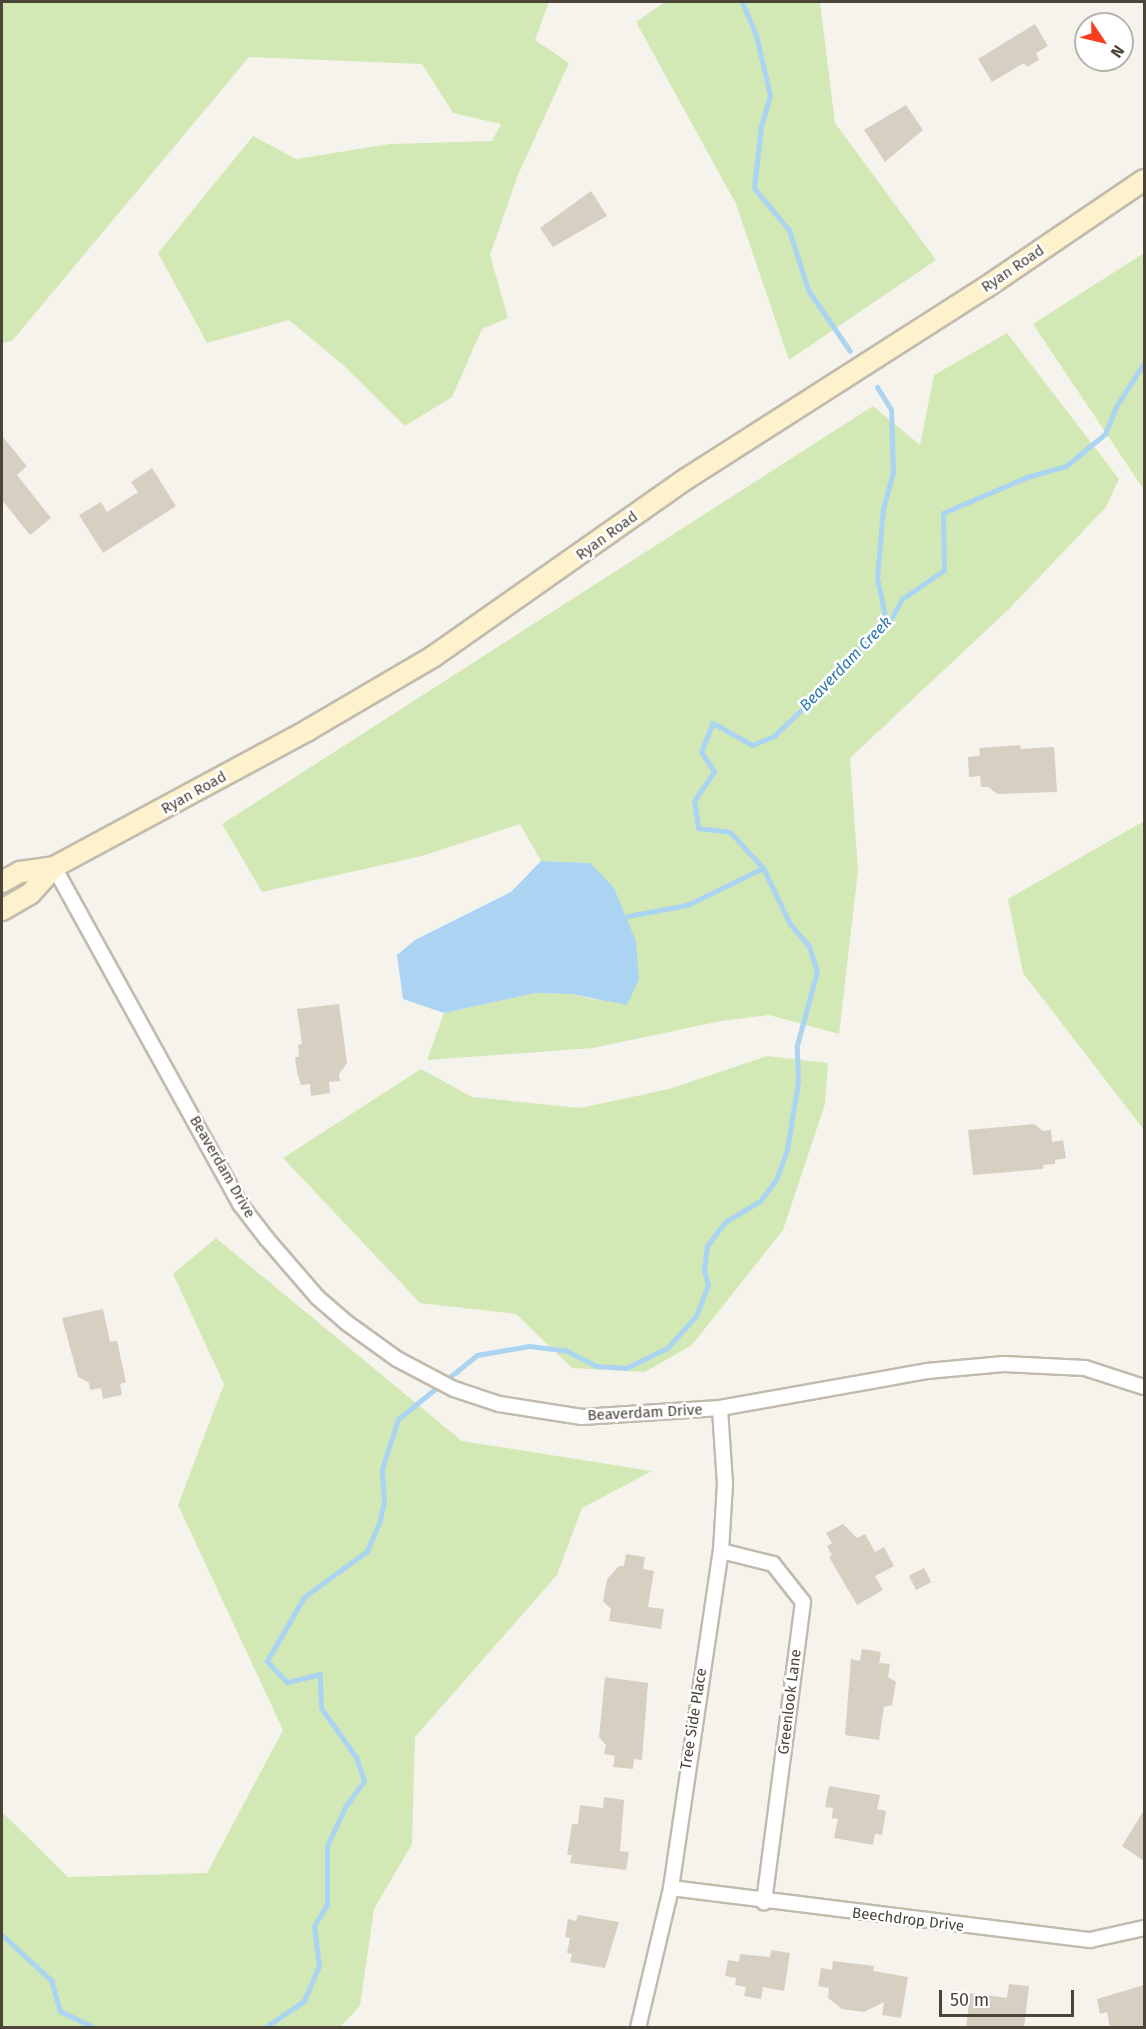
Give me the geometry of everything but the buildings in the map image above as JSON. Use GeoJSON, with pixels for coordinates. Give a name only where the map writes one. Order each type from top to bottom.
{"type":"FeatureCollection","features":[{"type":"Feature","properties":{"kind":"main road","name":"Ryan Road"},"geometry":{"type":"LineString","coordinates":[[2,882],[20,872],[54,867],[298,736],[434,656],[686,479],[985,288],[1144,180]]}},
{"type":"Feature","properties":{"kind":"main road","name":"Ryan Road"},"geometry":{"type":"LineString","coordinates":[[2,909],[30,894],[54,867]]}},
{"type":"Feature","properties":{"kind":"street","name":"Beaverdam Drive"},"geometry":{"type":"LineString","coordinates":[[54,867],[240,1203],[317,1297],[397,1359],[454,1389],[500,1404],[582,1417],[720,1408],[927,1371],[1004,1364],[1085,1368],[1144,1387]]}},
{"type":"Feature","properties":{"kind":"street","name":"Tree Side Place"},"geometry":{"type":"LineString","coordinates":[[638,2028],[671,1888],[721,1551],[725,1484],[720,1408]]}},
{"type":"Feature","properties":{"kind":"street","name":"Greenlook Lane"},"geometry":{"type":"LineString","coordinates":[[721,1551],[773,1564],[803,1602],[764,1902]]}},
{"type":"Feature","properties":{"kind":"street","name":"Beechdrop Drive"},"geometry":{"type":"LineString","coordinates":[[671,1888],[764,1902],[1090,1940],[1144,1928]]}},
{"type":"Feature","properties":{"kind":"green space"},"geometry":{"type":"Polygon","coordinates":[[[2,2],[549,2],[535,40],[569,63],[518,175],[490,255],[508,318],[482,329],[452,397],[405,426],[342,364],[289,320],[207,343],[158,253],[253,136],[296,159],[390,144],[492,141],[501,124],[453,113],[422,64],[249,57],[12,341],[2,343],[2,2]]]}},
{"type":"Feature","properties":{"kind":"green space"},"geometry":{"type":"Polygon","coordinates":[[[665,2],[820,2],[835,123],[936,260],[789,360],[736,204],[636,22],[665,2]]]}},
{"type":"Feature","properties":{"kind":"green space"},"geometry":{"type":"Polygon","coordinates":[[[1144,253],[1144,490],[1033,324],[1144,253]]]}},
{"type":"Feature","properties":{"kind":"green space"},"geometry":{"type":"Polygon","coordinates":[[[1007,333],[1119,479],[1106,507],[1009,609],[850,758],[858,871],[839,1034],[769,1015],[721,1021],[593,1048],[427,1060],[444,1013],[535,993],[571,994],[597,1000],[590,863],[541,861],[520,824],[422,856],[262,892],[222,824],[873,406],[920,445],[934,375],[1007,333]]]}},
{"type":"Feature","properties":{"kind":"green space"},"geometry":{"type":"Polygon","coordinates":[[[1144,821],[1144,1130],[1023,973],[1008,899],[1144,821]]]}},
{"type":"Feature","properties":{"kind":"green space"},"geometry":{"type":"Polygon","coordinates":[[[767,1056],[828,1063],[825,1104],[783,1230],[692,1345],[645,1372],[572,1368],[516,1314],[420,1303],[283,1158],[421,1069],[472,1097],[580,1108],[669,1089],[767,1056]]]}},
{"type":"Feature","properties":{"kind":"green space"},"geometry":{"type":"Polygon","coordinates":[[[216,1238],[462,1441],[652,1471],[582,1508],[557,1575],[415,1737],[412,1844],[374,1909],[360,2006],[340,2027],[2,2027],[2,1812],[68,1877],[207,1873],[283,1730],[178,1505],[224,1384],[173,1274],[216,1238]]]}},
{"type":"Feature","properties":{"kind":"water"},"geometry":{"type":"Polygon","coordinates":[[[541,861],[590,863],[614,888],[636,941],[639,980],[627,1005],[571,994],[535,993],[444,1013],[403,999],[397,955],[415,940],[511,892],[541,861]]]}},
{"type":"Feature","properties":{"kind":"waterway"},"geometry":{"type":"LineString","coordinates":[[742,2],[756,35],[770,95],[761,126],[754,188],[789,230],[808,290],[850,351]]}},
{"type":"Feature","properties":{"kind":"waterway","name":"Beaverdam Creek"},"geometry":{"type":"LineString","coordinates":[[264,2028],[304,2001],[319,1966],[314,1926],[327,1904],[327,1846],[345,1807],[364,1781],[356,1757],[321,1708],[320,1674],[287,1682],[267,1661],[304,1597],[367,1551],[380,1520],[384,1501],[382,1469],[398,1419],[477,1355],[529,1346],[567,1351],[597,1366],[626,1368],[667,1348],[696,1316],[708,1285],[704,1270],[707,1246],[725,1222],[760,1201],[776,1180],[787,1149],[798,1082],[797,1045],[817,972],[809,946],[790,924],[763,868],[730,832],[698,828],[694,801],[714,771],[701,752],[713,723],[752,745],[774,736],[826,686],[871,635],[887,626],[902,599],[944,570],[943,513],[1027,477],[1066,466],[1105,434],[1117,405],[1144,363]]}},
{"type":"Feature","properties":{"kind":"waterway"},"geometry":{"type":"LineString","coordinates":[[877,387],[891,409],[893,472],[883,509],[877,578],[887,625]]}},
{"type":"Feature","properties":{"kind":"waterway"},"geometry":{"type":"LineString","coordinates":[[628,916],[687,905],[763,868]]}},
{"type":"Feature","properties":{"kind":"waterway"},"geometry":{"type":"LineString","coordinates":[[2,1935],[51,1980],[60,2011],[95,2028]]}}]}
